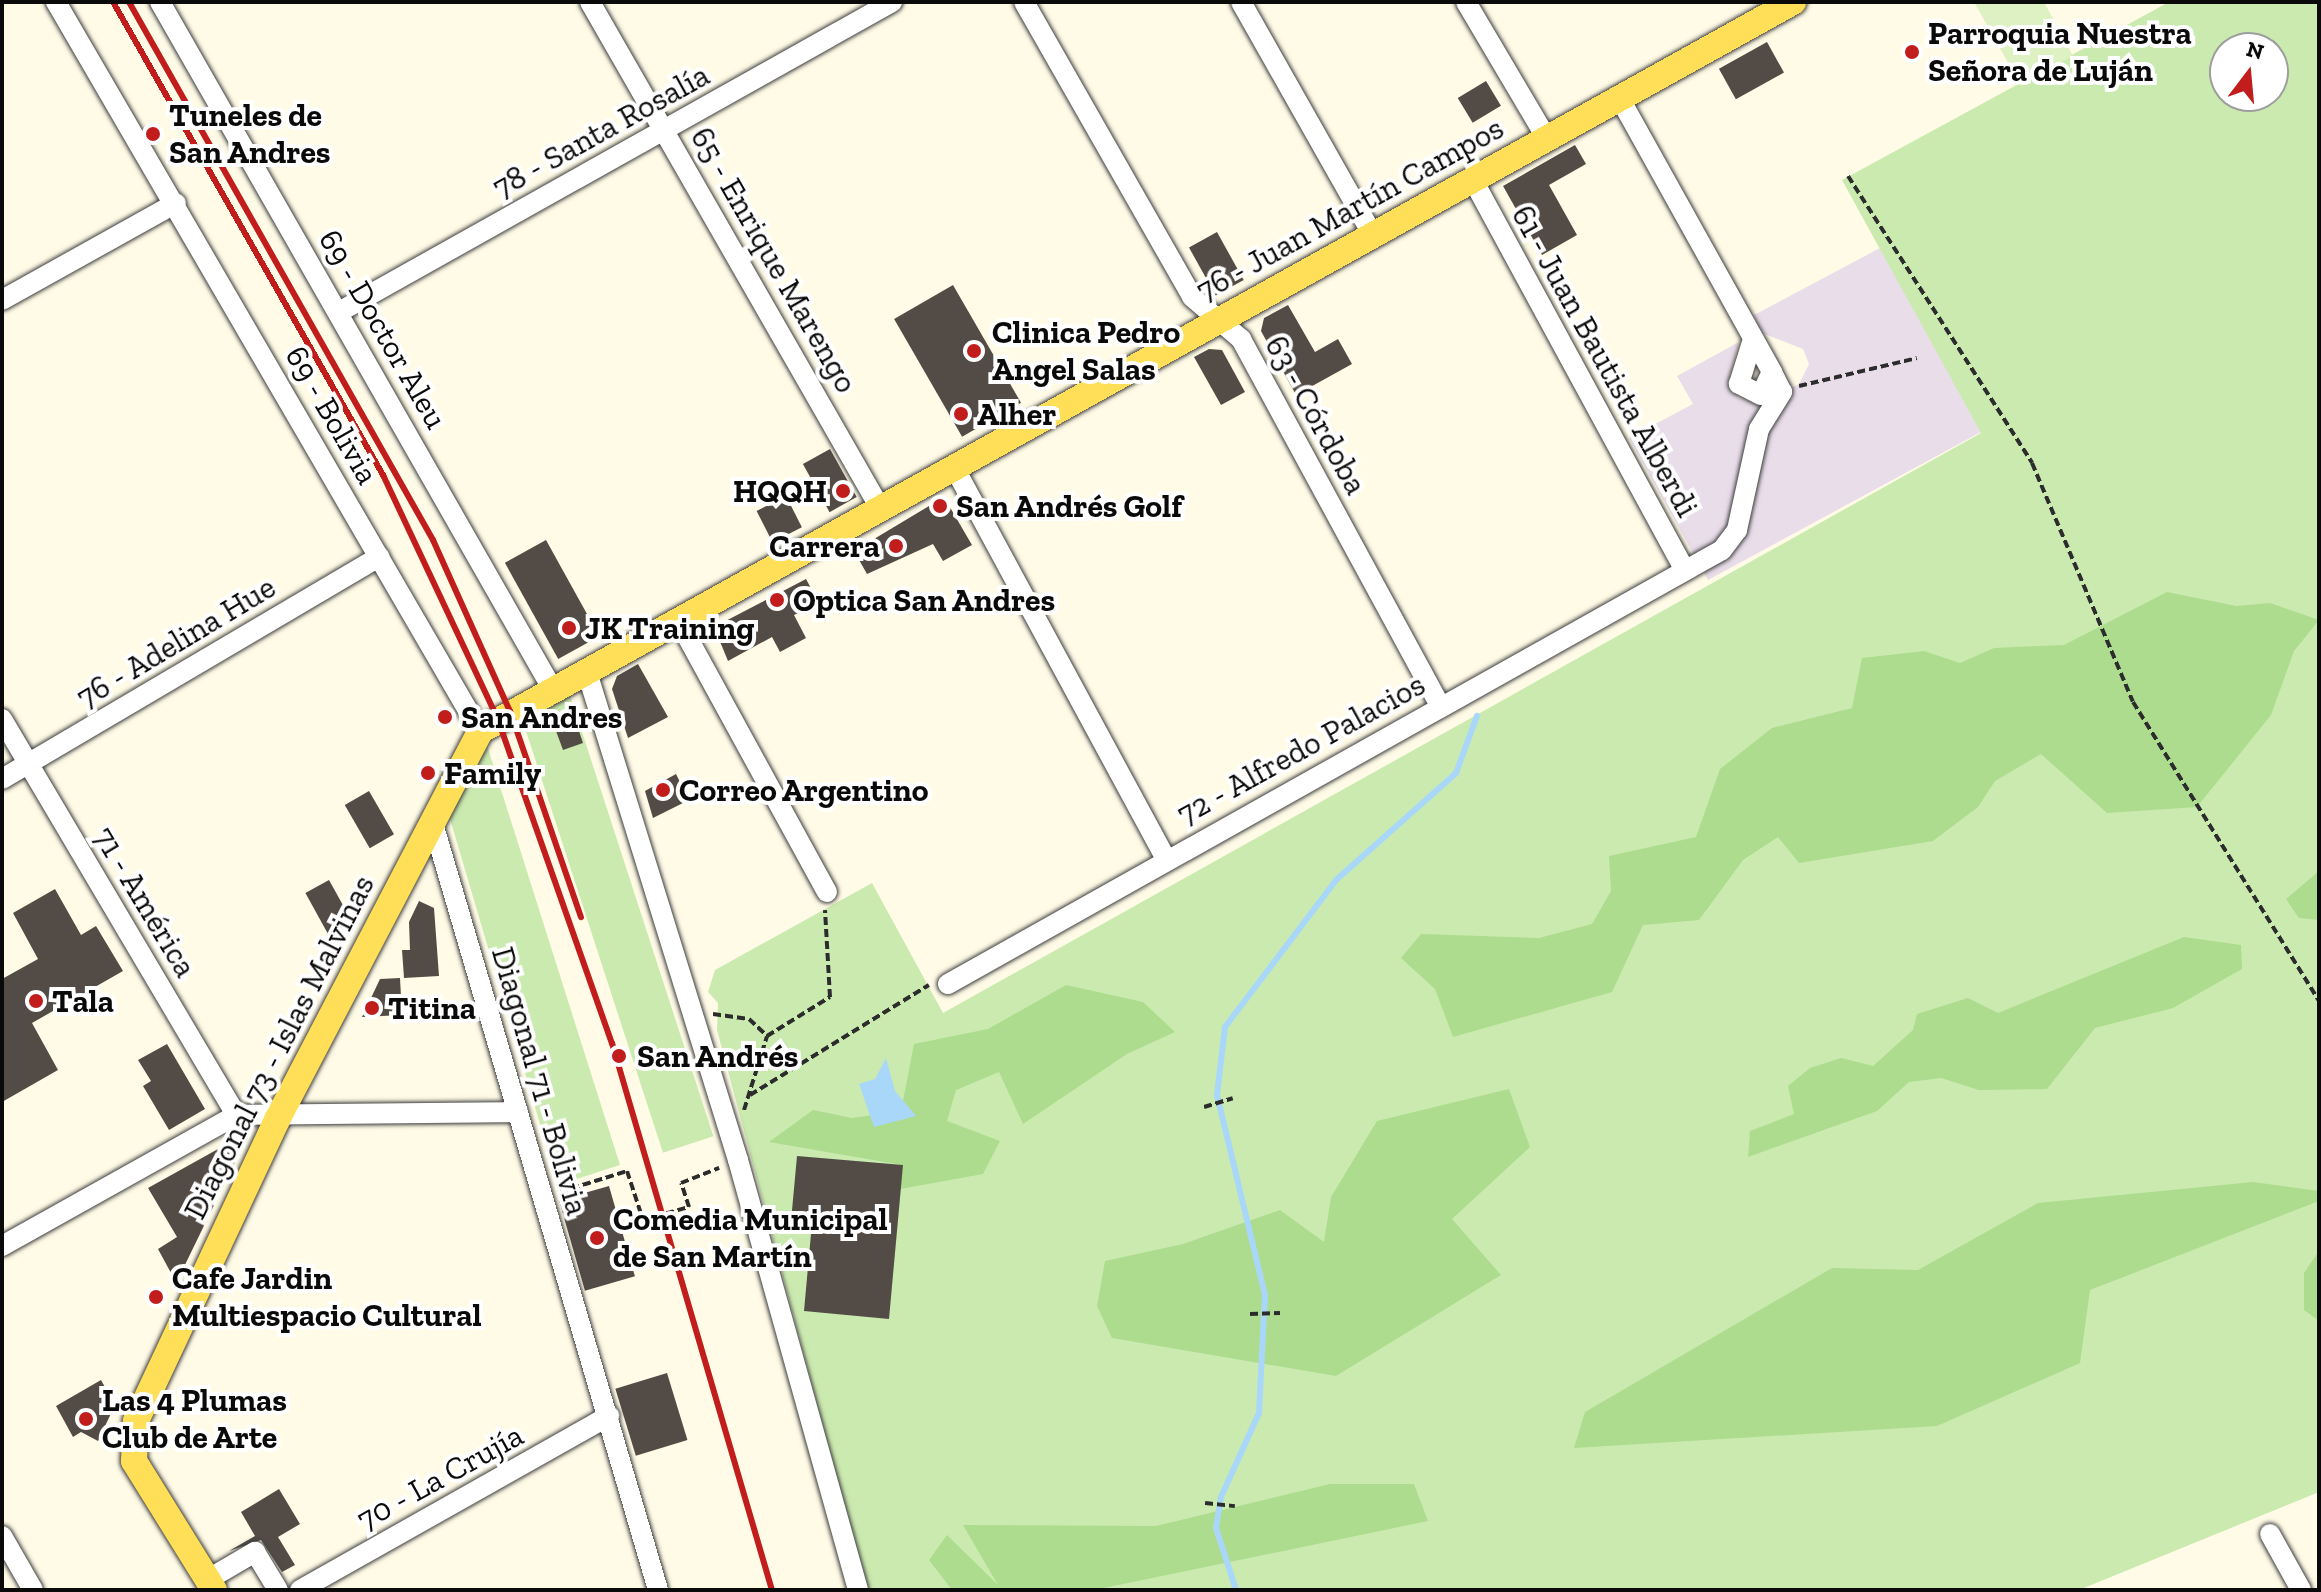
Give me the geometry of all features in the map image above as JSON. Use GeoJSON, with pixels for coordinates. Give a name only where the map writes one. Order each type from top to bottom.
{"type":"FeatureCollection","features":[{"type":"Feature","properties":{"kind":"main road","name":"76 - Juan Martín Campos"},"geometry":{"type":"LineString","coordinates":[[480,731],[586,669],[1547,139],[1779,5]]}},
{"type":"Feature","properties":{"kind":"main road","name":"Diagonal 73 - Islas Malvinas"},"geometry":{"type":"LineString","coordinates":[[211,1585],[134,1461],[131,1443],[278,1118],[480,731]]}},
{"type":"Feature","properties":{"kind":"street","name":"69 - Bolivia"},"geometry":{"type":"LineString","coordinates":[[56,2],[176,203],[480,731]]}},
{"type":"Feature","properties":{"kind":"street","name":"69 - Bolivia"},"geometry":{"type":"LineString","coordinates":[[72,2],[116,78],[132,130]]}},
{"type":"Feature","properties":{"kind":"street","name":"69 - Doctor Aleu"},"geometry":{"type":"LineString","coordinates":[[160,2],[552,688]]}},
{"type":"Feature","properties":{"kind":"street","name":"65 - Enrique Marengo"},"geometry":{"type":"LineString","coordinates":[[590,2],[880,508]]}},
{"type":"Feature","properties":{"kind":"street","name":"78 - Santa Rosalía"},"geometry":{"type":"LineString","coordinates":[[339,312],[892,2]]}},
{"type":"Feature","properties":{"kind":"street","name":"63 - Córdoba"},"geometry":{"type":"LineString","coordinates":[[1024,2],[1192,297],[1241,339],[1440,706]]}},
{"type":"Feature","properties":{"kind":"street"},"geometry":{"type":"LineString","coordinates":[[1241,2],[1373,235]]}},
{"type":"Feature","properties":{"kind":"street"},"geometry":{"type":"LineString","coordinates":[[1466,2],[1547,139]]}},
{"type":"Feature","properties":{"kind":"street"},"geometry":{"type":"LineString","coordinates":[[1619,97],[1782,392]]}},
{"type":"Feature","properties":{"kind":"street","name":"61 - Juan Bautista Alberdi"},"geometry":{"type":"LineString","coordinates":[[1473,180],[1685,570]]}},
{"type":"Feature","properties":{"kind":"street"},"geometry":{"type":"LineString","coordinates":[[2,300],[176,203]]}},
{"type":"Feature","properties":{"kind":"street"},"geometry":{"type":"LineString","coordinates":[[1753,339],[1739,384],[1761,395],[1772,372]]}},
{"type":"Feature","properties":{"kind":"street","name":"72 - Alfredo Palacios"},"geometry":{"type":"LineString","coordinates":[[948,984],[1166,859],[1722,550],[1737,530],[1759,429],[1782,392]]}},
{"type":"Feature","properties":{"kind":"street"},"geometry":{"type":"LineString","coordinates":[[954,467],[1166,859]]}},
{"type":"Feature","properties":{"kind":"street","name":"76 - Adelina Hue"},"geometry":{"type":"LineString","coordinates":[[2,779],[379,557]]}},
{"type":"Feature","properties":{"kind":"street"},"geometry":{"type":"LineString","coordinates":[[678,620],[827,892]]}},
{"type":"Feature","properties":{"kind":"street"},"geometry":{"type":"LineString","coordinates":[[586,669],[694,1018],[858,1590]]}},
{"type":"Feature","properties":{"kind":"street","name":"71 - América"},"geometry":{"type":"LineString","coordinates":[[2,719],[236,1115]]}},
{"type":"Feature","properties":{"kind":"street","name":"Diagonal 71 - Bolivia"},"geometry":{"type":"LineString","coordinates":[[432,820],[658,1590]]}},
{"type":"Feature","properties":{"kind":"street"},"geometry":{"type":"LineString","coordinates":[[2,1246],[236,1115],[278,1118],[518,1112]]}},
{"type":"Feature","properties":{"kind":"street","name":"70 - La Crujía"},"geometry":{"type":"LineString","coordinates":[[300,1590],[609,1416]]}},
{"type":"Feature","properties":{"kind":"street"},"geometry":{"type":"LineString","coordinates":[[2270,1534],[2301,1590]]}},
{"type":"Feature","properties":{"kind":"street"},"geometry":{"type":"LineString","coordinates":[[2,1536],[33,1590]]}},
{"type":"Feature","properties":{"kind":"street"},"geometry":{"type":"LineString","coordinates":[[211,1585],[255,1552],[278,1590]]}},
{"type":"Feature","properties":{"kind":"path"},"geometry":{"type":"LineString","coordinates":[[1848,176],[2032,463],[2133,702],[2319,1001]]}},
{"type":"Feature","properties":{"kind":"path"},"geometry":{"type":"LineString","coordinates":[[1782,392],[1917,358]]}},
{"type":"Feature","properties":{"kind":"path"},"geometry":{"type":"LineString","coordinates":[[827,892],[830,997],[767,1036],[747,1097],[928,985],[948,984]]}},
{"type":"Feature","properties":{"kind":"path"},"geometry":{"type":"LineString","coordinates":[[694,1018],[749,1019],[767,1036]]}},
{"type":"Feature","properties":{"kind":"path"},"geometry":{"type":"LineString","coordinates":[[1204,1107],[1233,1098]]}},
{"type":"Feature","properties":{"kind":"path"},"geometry":{"type":"LineString","coordinates":[[543,1197],[627,1171],[643,1220],[689,1207],[681,1183],[706,1173]]}},
{"type":"Feature","properties":{"kind":"path"},"geometry":{"type":"LineString","coordinates":[[1250,1314],[1280,1313]]}},
{"type":"Feature","properties":{"kind":"path"},"geometry":{"type":"LineString","coordinates":[[1205,1503],[1235,1506]]}},
{"type":"Feature","properties":{"kind":"shaded area"},"geometry":{"type":"Polygon","coordinates":[[[1880,248],[1981,432],[1708,580],[1629,438],[1693,404],[1677,376],[1739,342],[1729,380],[1738,397],[1759,404],[1799,384],[1809,364],[1803,349],[1762,333],[1754,315],[1880,248]]]}},
{"type":"Feature","properties":{"kind":"green space"},"geometry":{"type":"Polygon","coordinates":[[[1974,2],[2044,2],[2073,56],[2020,84],[1974,2]]]}},
{"type":"Feature","properties":{"kind":"green space"},"geometry":{"type":"Polygon","coordinates":[[[2169,2],[2319,2],[2319,1492],[2079,1590],[867,1590],[717,1030],[718,1003],[708,992],[715,970],[872,883],[943,1013],[1981,433],[1842,180],[2169,2]]]}},
{"type":"Feature","properties":{"kind":"green space"},"geometry":{"type":"Polygon","coordinates":[[[2167,592],[2236,606],[2270,603],[2319,620],[2294,651],[2271,715],[2197,807],[2107,813],[2041,754],[1995,781],[1978,807],[1933,841],[1799,863],[1778,837],[1743,860],[1699,920],[1643,925],[1612,992],[1453,1037],[1435,989],[1401,958],[1421,934],[1539,938],[1592,924],[1611,891],[1609,856],[1696,837],[1720,769],[1772,728],[1852,708],[1862,658],[1924,651],[1960,663],[1994,648],[2064,645],[2167,592]]]}},
{"type":"Feature","properties":{"kind":"green space"},"geometry":{"type":"Polygon","coordinates":[[[570,695],[713,1136],[663,1153],[520,711],[570,695]]]}},
{"type":"Feature","properties":{"kind":"green space"},"geometry":{"type":"Polygon","coordinates":[[[485,739],[620,1165],[558,1185],[448,812],[485,739]]]}},
{"type":"Feature","properties":{"kind":"green space"},"geometry":{"type":"Polygon","coordinates":[[[2319,871],[2319,920],[2299,918],[2286,899],[2319,871]]]}},
{"type":"Feature","properties":{"kind":"green space"},"geometry":{"type":"Polygon","coordinates":[[[2184,937],[2241,945],[2242,969],[2173,1008],[2095,1028],[2047,1089],[1979,1090],[1941,1078],[1909,1082],[1877,1111],[1748,1157],[1750,1131],[1794,1114],[1788,1086],[1810,1068],[1841,1058],[1873,1066],[1913,1030],[1917,1014],[1968,998],[1998,1013],[2184,937]]]}},
{"type":"Feature","properties":{"kind":"green space"},"geometry":{"type":"Polygon","coordinates":[[[1066,985],[1143,1002],[1175,1032],[1127,1054],[1023,1124],[999,1072],[956,1090],[947,1121],[1000,1141],[983,1174],[900,1189],[902,1165],[769,1142],[813,1110],[852,1118],[901,1111],[914,1044],[988,1029],[1066,985]]]}},
{"type":"Feature","properties":{"kind":"green space"},"geometry":{"type":"Polygon","coordinates":[[[1509,1089],[1530,1147],[1452,1219],[1501,1275],[1336,1376],[1112,1338],[1097,1306],[1105,1261],[1183,1244],[1280,1210],[1324,1242],[1331,1197],[1377,1121],[1509,1089]]]}},
{"type":"Feature","properties":{"kind":"green space"},"geometry":{"type":"Polygon","coordinates":[[[2253,1182],[2319,1191],[2319,1201],[2090,1290],[2080,1363],[1937,1426],[1574,1448],[1585,1412],[1832,1268],[1918,1270],[2038,1203],[2253,1182]]]}},
{"type":"Feature","properties":{"kind":"green space"},"geometry":{"type":"Polygon","coordinates":[[[2319,1251],[2319,1321],[2304,1310],[2304,1273],[2319,1251]]]}},
{"type":"Feature","properties":{"kind":"green space"},"geometry":{"type":"Polygon","coordinates":[[[1330,1484],[1414,1484],[1428,1521],[1094,1590],[952,1590],[929,1560],[947,1535],[998,1585],[963,1525],[1156,1526],[1330,1484]]]}},
{"type":"Feature","properties":{"kind":"water"},"geometry":{"type":"Polygon","coordinates":[[[886,1058],[895,1091],[916,1116],[874,1127],[859,1084],[875,1079],[886,1058]]]}},
{"type":"Feature","properties":{"kind":"building"},"geometry":{"type":"Polygon","coordinates":[[[1767,42],[1784,73],[1736,99],[1719,69],[1767,42]]]}},
{"type":"Feature","properties":{"kind":"building"},"geometry":{"type":"Polygon","coordinates":[[[1486,81],[1501,106],[1473,123],[1458,98],[1486,81]]]}},
{"type":"Feature","properties":{"kind":"building"},"geometry":{"type":"Polygon","coordinates":[[[1575,145],[1586,164],[1549,185],[1577,235],[1542,255],[1503,186],[1575,145]]]}},
{"type":"Feature","properties":{"kind":"building"},"geometry":{"type":"Polygon","coordinates":[[[1217,232],[1244,280],[1216,296],[1189,248],[1217,232]]]}},
{"type":"Feature","properties":{"kind":"building"},"geometry":{"type":"Polygon","coordinates":[[[953,285],[1021,403],[962,437],[894,319],[953,285]]]}},
{"type":"Feature","properties":{"kind":"building"},"geometry":{"type":"Polygon","coordinates":[[[1288,305],[1315,352],[1338,339],[1352,364],[1296,395],[1261,331],[1264,318],[1288,305]]]}},
{"type":"Feature","properties":{"kind":"building"},"geometry":{"type":"Polygon","coordinates":[[[1209,349],[1222,350],[1245,392],[1221,405],[1194,357],[1209,349]]]}},
{"type":"Feature","properties":{"kind":"building"},"geometry":{"type":"Polygon","coordinates":[[[830,449],[857,497],[830,512],[803,464],[830,449]]]}},
{"type":"Feature","properties":{"kind":"building"},"geometry":{"type":"Polygon","coordinates":[[[786,496],[802,527],[772,542],[757,511],[786,496]]]}},
{"type":"Feature","properties":{"kind":"building"},"geometry":{"type":"Polygon","coordinates":[[[944,497],[972,545],[943,561],[933,544],[867,574],[854,551],[944,497]]]}},
{"type":"Feature","properties":{"kind":"building"},"geometry":{"type":"Polygon","coordinates":[[[546,540],[599,636],[558,659],[505,563],[546,540]]]}},
{"type":"Feature","properties":{"kind":"building"},"geometry":{"type":"Polygon","coordinates":[[[806,579],[819,603],[794,615],[806,638],[780,652],[772,637],[728,661],[714,627],[806,579]]]}},
{"type":"Feature","properties":{"kind":"building"},"geometry":{"type":"Polygon","coordinates":[[[638,664],[668,717],[628,738],[612,689],[617,676],[638,664]]]}},
{"type":"Feature","properties":{"kind":"building"},"geometry":{"type":"Polygon","coordinates":[[[549,712],[576,722],[583,743],[563,750],[549,712]]]}},
{"type":"Feature","properties":{"kind":"building"},"geometry":{"type":"Polygon","coordinates":[[[676,774],[689,800],[653,818],[645,791],[676,774]]]}},
{"type":"Feature","properties":{"kind":"building"},"geometry":{"type":"Polygon","coordinates":[[[369,791],[394,834],[370,848],[345,805],[369,791]]]}},
{"type":"Feature","properties":{"kind":"building"},"geometry":{"type":"Polygon","coordinates":[[[329,880],[353,923],[329,936],[305,893],[329,880]]]}},
{"type":"Feature","properties":{"kind":"building"},"geometry":{"type":"Polygon","coordinates":[[[55,889],[81,935],[96,926],[123,971],[32,1023],[58,1070],[2,1102],[2,979],[38,959],[13,913],[55,889]]]}},
{"type":"Feature","properties":{"kind":"building"},"geometry":{"type":"Polygon","coordinates":[[[419,901],[434,908],[439,976],[404,978],[402,950],[410,950],[409,922],[419,901]]]}},
{"type":"Feature","properties":{"kind":"building"},"geometry":{"type":"Polygon","coordinates":[[[400,978],[402,1015],[362,1017],[380,979],[400,978]]]}},
{"type":"Feature","properties":{"kind":"building"},"geometry":{"type":"Polygon","coordinates":[[[167,1044],[205,1109],[169,1130],[143,1086],[151,1081],[138,1060],[167,1044]]]}},
{"type":"Feature","properties":{"kind":"building"},"geometry":{"type":"Polygon","coordinates":[[[227,1144],[236,1160],[181,1273],[171,1273],[158,1249],[177,1237],[148,1188],[227,1144]]]}},
{"type":"Feature","properties":{"kind":"building"},"geometry":{"type":"Polygon","coordinates":[[[797,1156],[903,1165],[889,1319],[804,1311],[811,1234],[790,1232],[797,1156]]]}},
{"type":"Feature","properties":{"kind":"building","name":"Comedia Municipal de San Martín"},"geometry":{"type":"Polygon","coordinates":[[[609,1186],[635,1276],[585,1291],[559,1200],[609,1186]]]}},
{"type":"Feature","properties":{"kind":"building"},"geometry":{"type":"Polygon","coordinates":[[[667,1373],[687,1440],[636,1456],[615,1389],[667,1373]]]}},
{"type":"Feature","properties":{"kind":"building","name":"Las 4 Plumas Club de Arte"},"geometry":{"type":"Polygon","coordinates":[[[101,1380],[115,1405],[98,1441],[81,1432],[73,1437],[56,1406],[101,1380]]]}},
{"type":"Feature","properties":{"kind":"building"},"geometry":{"type":"Polygon","coordinates":[[[279,1489],[300,1524],[278,1537],[295,1565],[282,1572],[261,1540],[229,1551],[255,1536],[241,1512],[279,1489]]]}},
{"type":"Feature","properties":{"kind":"waterway"},"geometry":{"type":"LineString","coordinates":[[1236,1590],[1216,1528],[1221,1497],[1259,1413],[1265,1295],[1217,1095],[1225,1027],[1336,880],[1456,773],[1477,716]]}},
{"type":"Feature","properties":{"kind":"railway"},"geometry":{"type":"LineString","coordinates":[[113,2],[383,475],[497,717],[612,1043],[772,1590]]}},
{"type":"Feature","properties":{"kind":"railway"},"geometry":{"type":"LineString","coordinates":[[129,2],[433,540],[510,711],[581,917]]}},
{"type":"Feature","properties":{"kind":"place","name":"Parroquia Nuestra Señora de Luján"},"geometry":{"type":"Point","coordinates":[1912,52]}},
{"type":"Feature","properties":{"kind":"place","name":"Tuneles de San Andres"},"geometry":{"type":"Point","coordinates":[153,134]}},
{"type":"Feature","properties":{"kind":"place","name":"Clinica Pedro Angel Salas"},"geometry":{"type":"Point","coordinates":[974,351]}},
{"type":"Feature","properties":{"kind":"place","name":"Alher"},"geometry":{"type":"Point","coordinates":[961,414]}},
{"type":"Feature","properties":{"kind":"place","name":"HQQH"},"geometry":{"type":"Point","coordinates":[843,491]}},
{"type":"Feature","properties":{"kind":"place","name":"San Andrés Golf"},"geometry":{"type":"Point","coordinates":[940,506]}},
{"type":"Feature","properties":{"kind":"place","name":"Carrera"},"geometry":{"type":"Point","coordinates":[896,546]}},
{"type":"Feature","properties":{"kind":"place","name":"Optica San Andres"},"geometry":{"type":"Point","coordinates":[777,600]}},
{"type":"Feature","properties":{"kind":"place","name":"JK Training"},"geometry":{"type":"Point","coordinates":[569,628]}},
{"type":"Feature","properties":{"kind":"place","name":"San Andres"},"geometry":{"type":"Point","coordinates":[445,717]}},
{"type":"Feature","properties":{"kind":"place","name":"Family"},"geometry":{"type":"Point","coordinates":[428,773]}},
{"type":"Feature","properties":{"kind":"place","name":"Correo Argentino"},"geometry":{"type":"Point","coordinates":[663,790]}},
{"type":"Feature","properties":{"kind":"place","name":"Tala"},"geometry":{"type":"Point","coordinates":[36,1001]}},
{"type":"Feature","properties":{"kind":"place","name":"Titina"},"geometry":{"type":"Point","coordinates":[372,1008]}},
{"type":"Feature","properties":{"kind":"place","name":"San Andrés"},"geometry":{"type":"Point","coordinates":[619,1056]}},
{"type":"Feature","properties":{"kind":"place","name":"Comedia Municipal de San Martín"},"geometry":{"type":"Point","coordinates":[597,1238]}},
{"type":"Feature","properties":{"kind":"place","name":"Cafe Jardin Multiespacio Cultural"},"geometry":{"type":"Point","coordinates":[156,1297]}},
{"type":"Feature","properties":{"kind":"place","name":"Las 4 Plumas Club de Arte"},"geometry":{"type":"Point","coordinates":[86,1419]}}]}
